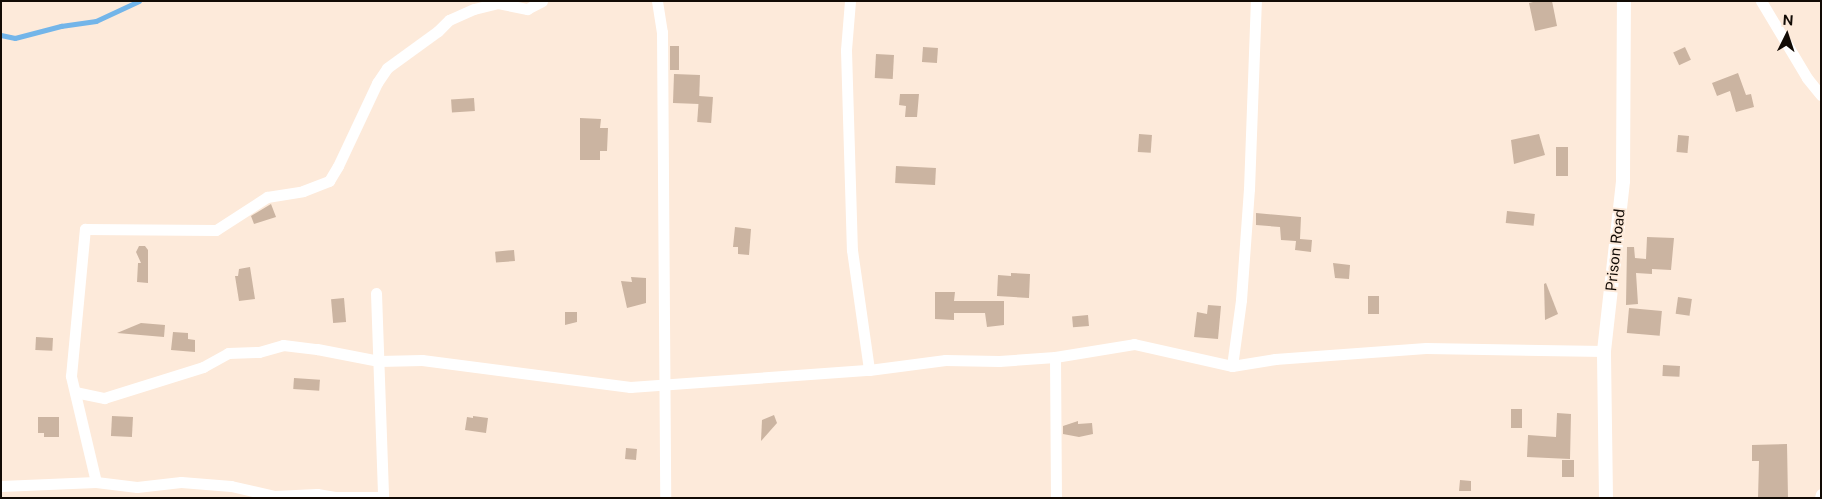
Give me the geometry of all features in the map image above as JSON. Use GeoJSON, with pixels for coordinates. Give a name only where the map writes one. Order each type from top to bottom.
{"type":"FeatureCollection","features":[{"type":"Feature","properties":{"kind":"street"},"geometry":{"type":"LineString","coordinates":[[96,482],[71,376],[85,229],[216,230],[267,197],[303,191],[329,181],[377,83],[387,68],[438,31],[449,20],[498,3],[527,9],[542,1]]}},
{"type":"Feature","properties":{"kind":"street"},"geometry":{"type":"LineString","coordinates":[[657,1],[662,32],[665,498]]}},
{"type":"Feature","properties":{"kind":"street"},"geometry":{"type":"LineString","coordinates":[[850,1],[846,50],[852,250],[869,370]]}},
{"type":"Feature","properties":{"kind":"street"},"geometry":{"type":"LineString","coordinates":[[1232,366],[1242,300],[1249,189],[1256,1]]}},
{"type":"Feature","properties":{"kind":"street","name":"Prison Road"},"geometry":{"type":"LineString","coordinates":[[1606,498],[1604,351],[1623,181],[1624,1]]}},
{"type":"Feature","properties":{"kind":"street"},"geometry":{"type":"LineString","coordinates":[[1761,1],[1807,78],[1821,95]]}},
{"type":"Feature","properties":{"kind":"street"},"geometry":{"type":"LineString","coordinates":[[1,486],[96,482],[137,486],[181,482],[230,486],[274,496],[317,494],[384,498],[376,293]]}},
{"type":"Feature","properties":{"kind":"street"},"geometry":{"type":"LineString","coordinates":[[75,392],[104,398],[203,367],[228,353],[259,352],[283,345],[379,361],[422,360],[630,387],[869,370],[945,360],[999,361],[1055,357],[1134,344],[1232,366],[1276,359],[1426,348],[1604,351]]}},
{"type":"Feature","properties":{"kind":"street"},"geometry":{"type":"LineString","coordinates":[[1055,357],[1056,498]]}},
{"type":"Feature","properties":{"kind":"street"},"geometry":{"type":"LineString","coordinates":[[1820,498],[1821,494]]}},
{"type":"Feature","properties":{"kind":"building"},"geometry":{"type":"Polygon","coordinates":[[[1552,1],[1557,26],[1535,31],[1529,3],[1552,1]]]}},
{"type":"Feature","properties":{"kind":"building"},"geometry":{"type":"Polygon","coordinates":[[[670,46],[679,46],[679,70],[670,70],[670,46]]]}},
{"type":"Feature","properties":{"kind":"building"},"geometry":{"type":"Polygon","coordinates":[[[923,47],[938,48],[937,63],[922,62],[923,47]]]}},
{"type":"Feature","properties":{"kind":"building"},"geometry":{"type":"Polygon","coordinates":[[[1685,47],[1691,60],[1679,65],[1673,52],[1685,47]]]}},
{"type":"Feature","properties":{"kind":"building"},"geometry":{"type":"Polygon","coordinates":[[[876,54],[894,55],[893,79],[875,78],[876,54]]]}},
{"type":"Feature","properties":{"kind":"building"},"geometry":{"type":"Polygon","coordinates":[[[1738,73],[1746,95],[1751,94],[1754,107],[1736,112],[1730,91],[1717,96],[1712,83],[1738,73]]]}},
{"type":"Feature","properties":{"kind":"building"},"geometry":{"type":"Polygon","coordinates":[[[674,74],[700,75],[699,104],[673,103],[674,74]]]}},
{"type":"Feature","properties":{"kind":"building"},"geometry":{"type":"Polygon","coordinates":[[[900,94],[919,94],[917,117],[905,117],[906,106],[899,105],[900,94]]]}},
{"type":"Feature","properties":{"kind":"building"},"geometry":{"type":"Polygon","coordinates":[[[699,96],[713,97],[711,123],[697,122],[699,96]]]}},
{"type":"Feature","properties":{"kind":"building"},"geometry":{"type":"Polygon","coordinates":[[[474,98],[475,111],[452,113],[451,100],[474,98]]]}},
{"type":"Feature","properties":{"kind":"building"},"geometry":{"type":"Polygon","coordinates":[[[580,118],[601,119],[600,128],[608,128],[607,151],[600,151],[600,160],[580,160],[580,118]]]}},
{"type":"Feature","properties":{"kind":"building"},"geometry":{"type":"Polygon","coordinates":[[[1139,134],[1152,135],[1151,153],[1138,152],[1139,134]]]}},
{"type":"Feature","properties":{"kind":"building"},"geometry":{"type":"Polygon","coordinates":[[[1539,134],[1545,155],[1514,164],[1511,140],[1539,134]]]}},
{"type":"Feature","properties":{"kind":"building"},"geometry":{"type":"Polygon","coordinates":[[[1678,135],[1689,136],[1687,153],[1677,152],[1678,135]]]}},
{"type":"Feature","properties":{"kind":"building"},"geometry":{"type":"Polygon","coordinates":[[[1556,147],[1568,147],[1568,176],[1556,176],[1556,147]]]}},
{"type":"Feature","properties":{"kind":"building"},"geometry":{"type":"Polygon","coordinates":[[[896,166],[936,168],[935,185],[895,183],[896,166]]]}},
{"type":"Feature","properties":{"kind":"building"},"geometry":{"type":"Polygon","coordinates":[[[271,204],[276,217],[254,224],[251,216],[271,204]]]}},
{"type":"Feature","properties":{"kind":"building"},"geometry":{"type":"Polygon","coordinates":[[[1507,211],[1535,214],[1534,226],[1506,223],[1507,211]]]}},
{"type":"Feature","properties":{"kind":"building"},"geometry":{"type":"Polygon","coordinates":[[[1256,213],[1301,217],[1300,239],[1312,240],[1311,252],[1295,250],[1296,241],[1281,240],[1280,227],[1256,225],[1256,213]]]}},
{"type":"Feature","properties":{"kind":"building"},"geometry":{"type":"Polygon","coordinates":[[[735,227],[751,229],[749,255],[738,254],[738,247],[733,247],[735,227]]]}},
{"type":"Feature","properties":{"kind":"building"},"geometry":{"type":"Polygon","coordinates":[[[1647,237],[1674,238],[1671,270],[1652,269],[1652,274],[1636,273],[1638,304],[1626,305],[1627,247],[1634,247],[1635,258],[1646,259],[1647,237]]]}},
{"type":"Feature","properties":{"kind":"building"},"geometry":{"type":"Polygon","coordinates":[[[139,246],[145,246],[148,250],[148,283],[137,282],[138,263],[141,263],[136,252],[139,246]]]}},
{"type":"Feature","properties":{"kind":"building"},"geometry":{"type":"Polygon","coordinates":[[[514,250],[515,261],[496,263],[495,252],[514,250]]]}},
{"type":"Feature","properties":{"kind":"building"},"geometry":{"type":"Polygon","coordinates":[[[1333,263],[1350,265],[1349,279],[1335,278],[1333,263]]]}},
{"type":"Feature","properties":{"kind":"building"},"geometry":{"type":"Polygon","coordinates":[[[250,267],[255,299],[239,301],[235,276],[238,276],[239,269],[250,267]]]}},
{"type":"Feature","properties":{"kind":"building"},"geometry":{"type":"Polygon","coordinates":[[[1011,273],[1030,274],[1029,298],[997,296],[998,275],[1011,276],[1011,273]]]}},
{"type":"Feature","properties":{"kind":"building"},"geometry":{"type":"Polygon","coordinates":[[[631,277],[646,278],[646,303],[627,308],[621,281],[632,282],[631,277]]]}},
{"type":"Feature","properties":{"kind":"building"},"geometry":{"type":"Polygon","coordinates":[[[1546,283],[1558,314],[1545,320],[1544,284],[1546,283]]]}},
{"type":"Feature","properties":{"kind":"building"},"geometry":{"type":"Polygon","coordinates":[[[935,292],[955,292],[954,301],[1004,301],[1004,325],[987,327],[985,313],[954,313],[954,320],[935,319],[935,292]]]}},
{"type":"Feature","properties":{"kind":"building"},"geometry":{"type":"Polygon","coordinates":[[[1368,296],[1379,296],[1379,314],[1368,314],[1368,296]]]}},
{"type":"Feature","properties":{"kind":"building"},"geometry":{"type":"Polygon","coordinates":[[[1678,297],[1692,299],[1689,316],[1676,314],[1678,297]]]}},
{"type":"Feature","properties":{"kind":"building"},"geometry":{"type":"Polygon","coordinates":[[[344,298],[346,322],[333,323],[331,299],[344,298]]]}},
{"type":"Feature","properties":{"kind":"building"},"geometry":{"type":"Polygon","coordinates":[[[1208,305],[1221,306],[1218,339],[1194,337],[1197,312],[1207,314],[1208,305]]]}},
{"type":"Feature","properties":{"kind":"building"},"geometry":{"type":"Polygon","coordinates":[[[1629,308],[1662,311],[1660,336],[1627,333],[1629,308]]]}},
{"type":"Feature","properties":{"kind":"building"},"geometry":{"type":"Polygon","coordinates":[[[565,312],[577,312],[577,322],[565,325],[565,312]]]}},
{"type":"Feature","properties":{"kind":"building"},"geometry":{"type":"Polygon","coordinates":[[[1088,315],[1089,326],[1073,327],[1072,316],[1088,315]]]}},
{"type":"Feature","properties":{"kind":"building"},"geometry":{"type":"Polygon","coordinates":[[[141,323],[165,325],[164,337],[117,333],[141,323]]]}},
{"type":"Feature","properties":{"kind":"building"},"geometry":{"type":"Polygon","coordinates":[[[173,332],[188,333],[188,339],[195,340],[195,352],[171,350],[173,332]]]}},
{"type":"Feature","properties":{"kind":"building"},"geometry":{"type":"Polygon","coordinates":[[[36,337],[53,338],[52,351],[35,350],[36,337]]]}},
{"type":"Feature","properties":{"kind":"building"},"geometry":{"type":"Polygon","coordinates":[[[1663,365],[1680,366],[1679,377],[1662,376],[1663,365]]]}},
{"type":"Feature","properties":{"kind":"building"},"geometry":{"type":"Polygon","coordinates":[[[294,378],[320,380],[319,391],[293,389],[294,378]]]}},
{"type":"Feature","properties":{"kind":"building"},"geometry":{"type":"Polygon","coordinates":[[[1511,409],[1522,409],[1522,428],[1511,428],[1511,409]]]}},
{"type":"Feature","properties":{"kind":"building"},"geometry":{"type":"Polygon","coordinates":[[[1557,413],[1571,414],[1570,459],[1527,457],[1528,435],[1556,437],[1557,413]]]}},
{"type":"Feature","properties":{"kind":"building"},"geometry":{"type":"Polygon","coordinates":[[[774,415],[777,423],[761,441],[762,420],[774,415]]]}},
{"type":"Feature","properties":{"kind":"building"},"geometry":{"type":"Polygon","coordinates":[[[112,416],[133,417],[132,437],[111,436],[112,416]]]}},
{"type":"Feature","properties":{"kind":"building"},"geometry":{"type":"Polygon","coordinates":[[[473,416],[488,418],[486,433],[465,430],[467,417],[473,418],[473,416]]]}},
{"type":"Feature","properties":{"kind":"building"},"geometry":{"type":"Polygon","coordinates":[[[38,417],[59,417],[59,437],[44,437],[44,433],[38,433],[38,417]]]}},
{"type":"Feature","properties":{"kind":"building"},"geometry":{"type":"Polygon","coordinates":[[[1078,421],[1078,424],[1092,423],[1093,434],[1079,437],[1063,434],[1063,426],[1078,421]]]}},
{"type":"Feature","properties":{"kind":"building"},"geometry":{"type":"Polygon","coordinates":[[[1787,444],[1788,498],[1758,498],[1759,461],[1752,461],[1752,445],[1787,444]]]}},
{"type":"Feature","properties":{"kind":"building"},"geometry":{"type":"Polygon","coordinates":[[[626,448],[637,449],[636,460],[625,459],[626,448]]]}},
{"type":"Feature","properties":{"kind":"building"},"geometry":{"type":"Polygon","coordinates":[[[1562,460],[1574,460],[1574,477],[1562,477],[1562,460]]]}},
{"type":"Feature","properties":{"kind":"building"},"geometry":{"type":"Polygon","coordinates":[[[1460,480],[1471,481],[1471,491],[1459,491],[1460,480]]]}},
{"type":"Feature","properties":{"kind":"waterway"},"geometry":{"type":"LineString","coordinates":[[1,35],[15,38],[61,26],[96,21],[139,1]]}}]}
